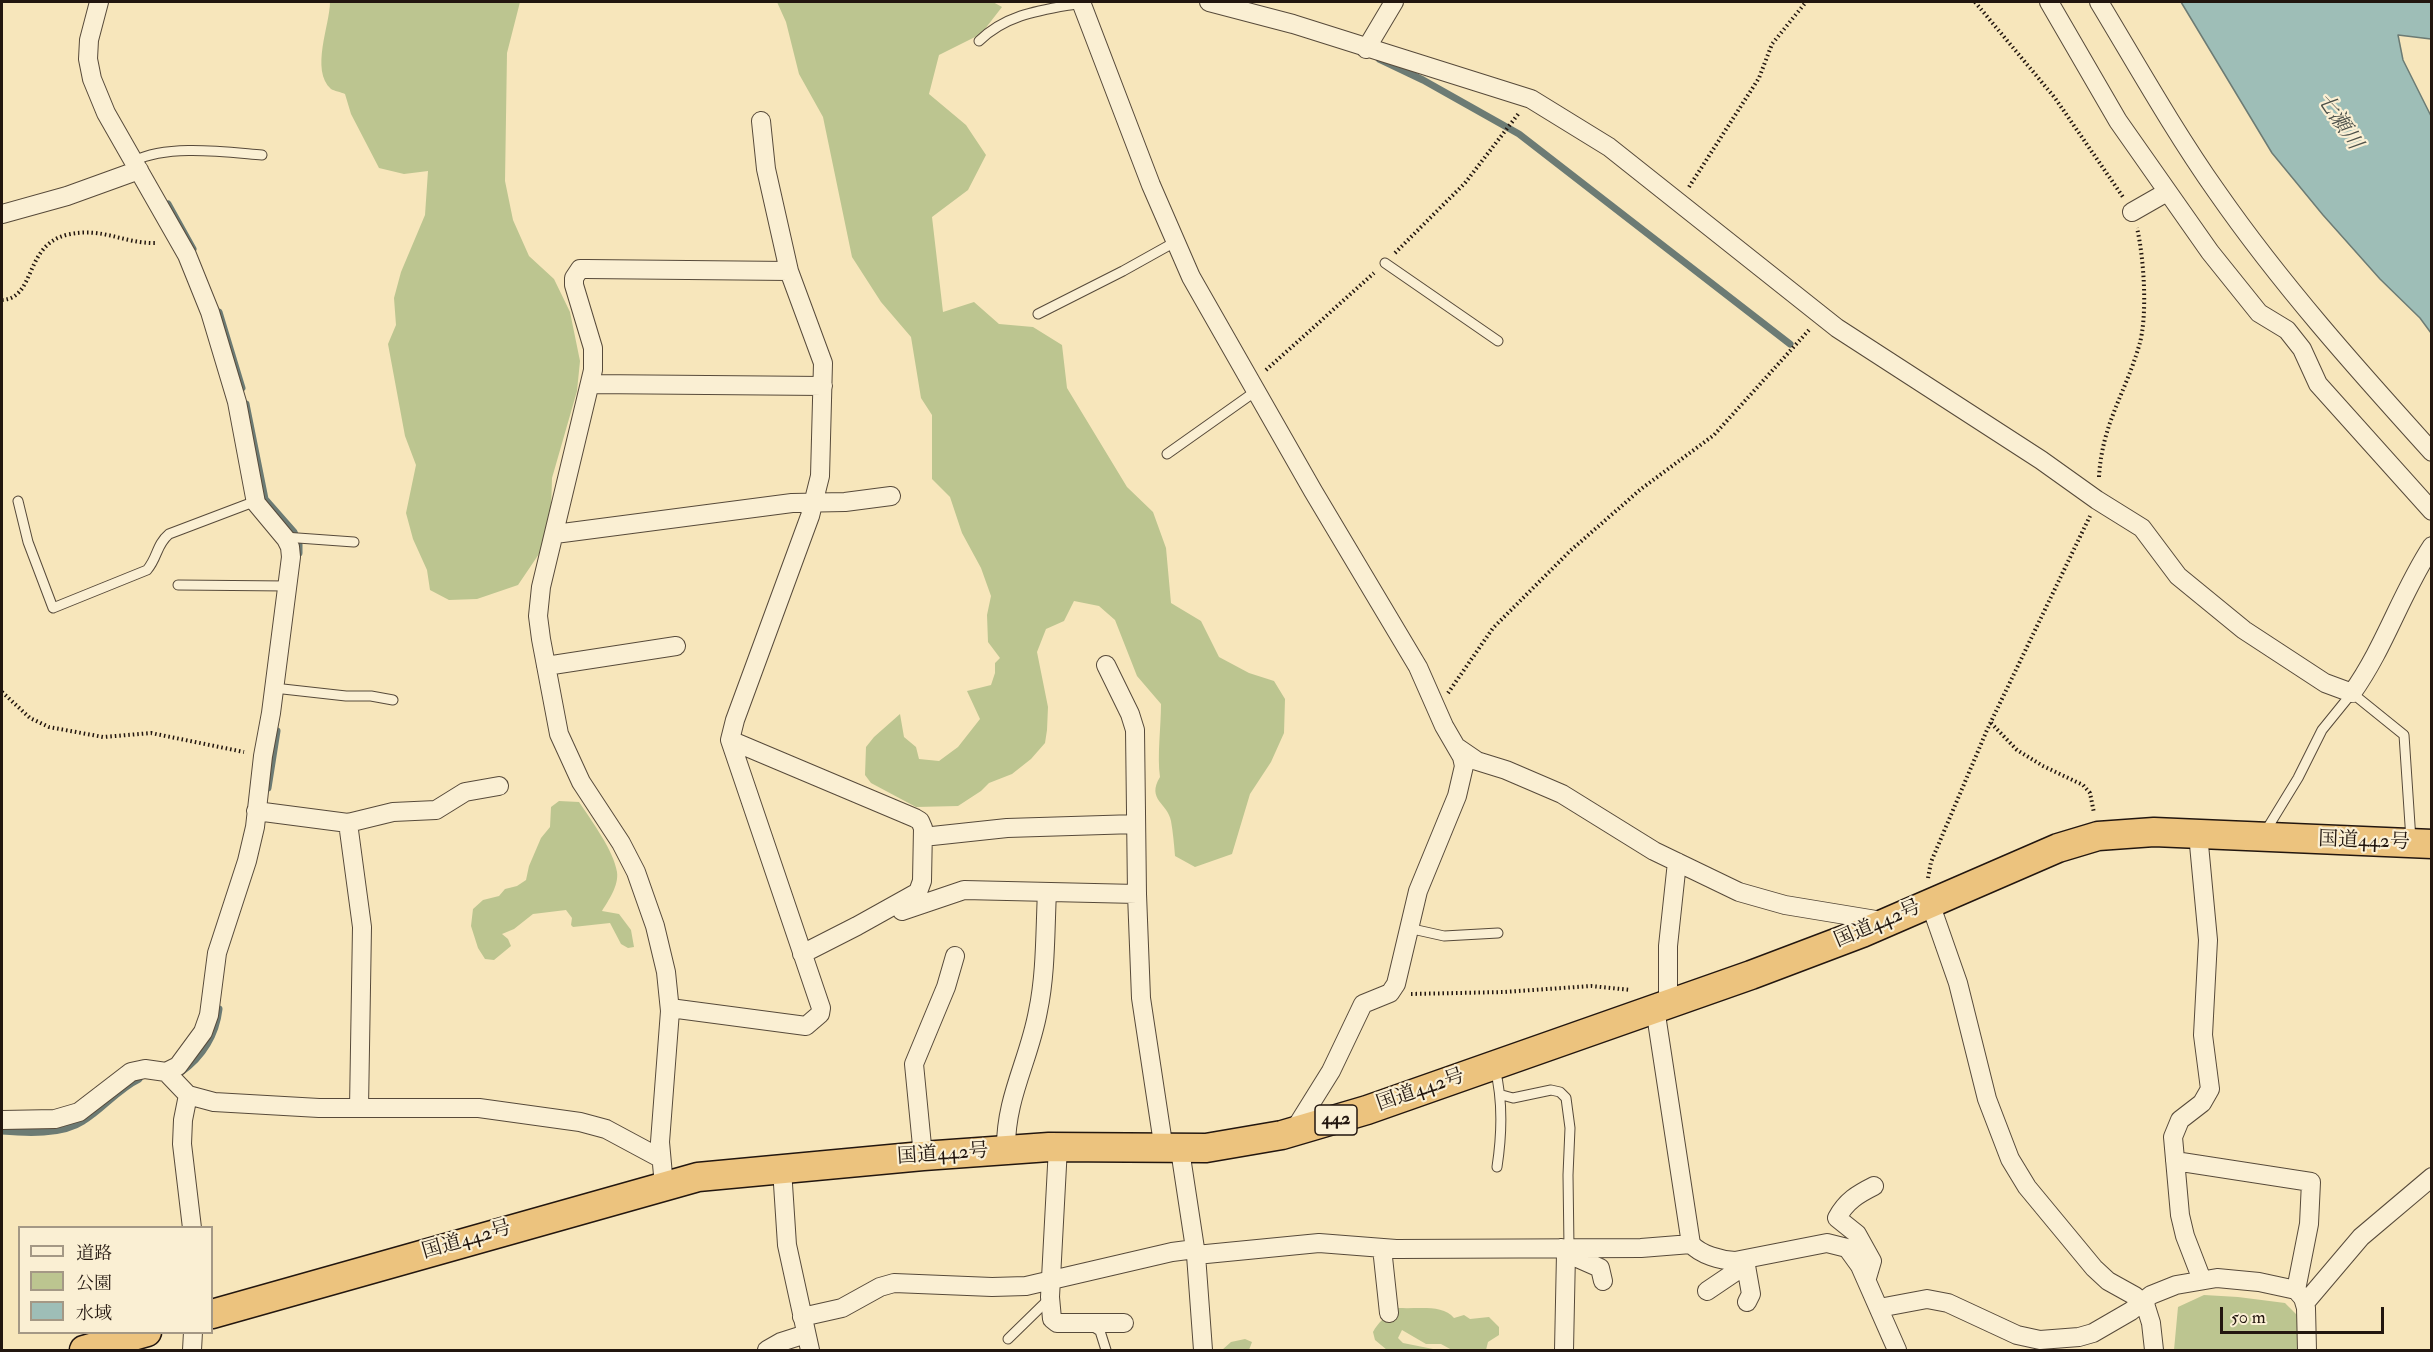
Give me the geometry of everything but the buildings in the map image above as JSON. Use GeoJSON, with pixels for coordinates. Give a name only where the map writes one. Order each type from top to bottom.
{"type":"FeatureCollection","features":[{"type":"Feature","properties":{"kind":"highway","name":"国道442号"},"geometry":{"type":"LineString","coordinates":[[213,1314],[698,1177],[923,1156],[1058,1147],[1172,1150],[1229,1145],[1293,1132],[1367,1110],[1664,1001],[1751,975],[1888,922],[2058,848],[2098,836],[2143,832],[2422,844]]}},
{"type":"Feature","properties":{"kind":"highway"},"geometry":{"type":"LineString","coordinates":[[84,1350],[137,1340]]}},
{"type":"Feature","properties":{"kind":"street"},"geometry":{"type":"LineString","coordinates":[[2,1120],[40,1121],[69,1116],[86,1107],[131,1072],[145,1069],[166,1072],[178,1066],[204,1032],[208,1021],[217,953],[247,861],[274,688],[291,557],[290,547],[284,537],[256,501],[243,423],[218,336],[178,237],[106,113],[92,79],[88,59],[89,40],[99,2]]}},
{"type":"Feature","properties":{"kind":"street"},"geometry":{"type":"LineString","coordinates":[[1083,2],[1175,242],[1191,277],[1313,491],[1418,667],[1435,701],[1444,726],[1458,748],[1464,766],[1457,796],[1420,885],[1394,989],[1386,995],[1363,1004],[1331,1071],[1293,1132]]}},
{"type":"Feature","properties":{"kind":"street"},"geometry":{"type":"LineString","coordinates":[[1209,2],[1293,24],[1366,49],[1531,99],[1609,147],[1821,316],[1865,347],[2042,460],[2097,500],[2142,528],[2178,576],[2244,630],[2325,683],[2352,693],[2374,660],[2412,579],[2432,546]]}},
{"type":"Feature","properties":{"kind":"street"},"geometry":{"type":"LineString","coordinates":[[1366,49],[1394,2]]}},
{"type":"Feature","properties":{"kind":"street"},"geometry":{"type":"LineString","coordinates":[[2049,2],[2118,121],[2210,252],[2254,308],[2264,317],[2287,330],[2299,345],[2318,384],[2432,511]]}},
{"type":"Feature","properties":{"kind":"street"},"geometry":{"type":"LineString","coordinates":[[2099,2],[2194,159],[2229,209],[2301,302],[2432,452]]}},
{"type":"Feature","properties":{"kind":"street"},"geometry":{"type":"LineString","coordinates":[[670,1008],[806,1026],[820,1014],[821,1008],[730,740],[735,720],[814,503],[820,476],[823,363],[820,349],[789,271],[766,169],[761,121]]}},
{"type":"Feature","properties":{"kind":"street"},"geometry":{"type":"LineString","coordinates":[[2,214],[67,196],[137,166]]}},
{"type":"Feature","properties":{"kind":"street"},"geometry":{"type":"LineString","coordinates":[[2132,212],[2167,192]]}},
{"type":"Feature","properties":{"kind":"street"},"geometry":{"type":"LineString","coordinates":[[664,1186],[660,1158],[670,1008],[666,972],[655,926],[625,850],[581,782],[564,748],[555,721],[541,639],[538,605],[591,384],[593,348],[574,285],[574,278],[580,270],[789,271]]}},
{"type":"Feature","properties":{"kind":"street"},"geometry":{"type":"LineString","coordinates":[[591,384],[823,386]]}},
{"type":"Feature","properties":{"kind":"street"},"geometry":{"type":"LineString","coordinates":[[555,534],[792,502],[845,502],[891,496]]}},
{"type":"Feature","properties":{"kind":"street"},"geometry":{"type":"LineString","coordinates":[[546,666],[676,646]]}},
{"type":"Feature","properties":{"kind":"street"},"geometry":{"type":"LineString","coordinates":[[1106,664],[1130,714],[1135,730],[1141,998],[1172,1150],[1196,1252],[1203,1350]]}},
{"type":"Feature","properties":{"kind":"street"},"geometry":{"type":"LineString","coordinates":[[730,740],[915,818],[920,821],[923,828],[921,887],[912,897],[802,954]]}},
{"type":"Feature","properties":{"kind":"street"},"geometry":{"type":"LineString","coordinates":[[1458,748],[1477,761],[1562,794],[1677,862],[1739,892],[1764,900],[1888,922]]}},
{"type":"Feature","properties":{"kind":"street"},"geometry":{"type":"LineString","coordinates":[[256,811],[348,823],[393,812],[436,810],[465,792],[499,786]]}},
{"type":"Feature","properties":{"kind":"street"},"geometry":{"type":"LineString","coordinates":[[348,823],[362,927],[359,1108]]}},
{"type":"Feature","properties":{"kind":"street"},"geometry":{"type":"LineString","coordinates":[[923,837],[1007,828],[1136,824]]}},
{"type":"Feature","properties":{"kind":"street"},"geometry":{"type":"LineString","coordinates":[[2198,834],[2208,940],[2203,1035],[2210,1089],[2206,1098],[2180,1120],[2175,1127],[2173,1137],[2180,1215],[2185,1236],[2202,1280]]}},
{"type":"Feature","properties":{"kind":"street"},"geometry":{"type":"LineString","coordinates":[[1677,862],[1664,1001],[1690,1244]]}},
{"type":"Feature","properties":{"kind":"street"},"geometry":{"type":"LineString","coordinates":[[887,910],[897,912],[964,890],[1137,894]]}},
{"type":"Feature","properties":{"kind":"street"},"geometry":{"type":"LineString","coordinates":[[1006,1150],[1007,1117],[1039,1006],[1047,891]]}},
{"type":"Feature","properties":{"kind":"street"},"geometry":{"type":"LineString","coordinates":[[1930,903],[1958,983],[1987,1099],[2016,1171],[2100,1275],[2142,1302],[2149,1314],[2154,1350]]}},
{"type":"Feature","properties":{"kind":"street"},"geometry":{"type":"LineString","coordinates":[[923,1156],[914,1064],[946,987],[955,956]]}},
{"type":"Feature","properties":{"kind":"street"},"geometry":{"type":"LineString","coordinates":[[166,1072],[188,1095],[238,1105],[479,1108],[580,1122],[606,1130],[660,1158]]}},
{"type":"Feature","properties":{"kind":"street"},"geometry":{"type":"LineString","coordinates":[[188,1095],[183,1120],[182,1144],[192,1226]]}},
{"type":"Feature","properties":{"kind":"street"},"geometry":{"type":"LineString","coordinates":[[1058,1147],[1051,1288],[1052,1319],[1057,1323],[1124,1323]]}},
{"type":"Feature","properties":{"kind":"street"},"geometry":{"type":"LineString","coordinates":[[2175,1161],[2311,1182],[2301,1296],[2307,1350]]}},
{"type":"Feature","properties":{"kind":"street"},"geometry":{"type":"LineString","coordinates":[[782,1169],[787,1245],[806,1334]]}},
{"type":"Feature","properties":{"kind":"street"},"geometry":{"type":"LineString","coordinates":[[2301,1296],[2361,1237],[2432,1177]]}},
{"type":"Feature","properties":{"kind":"street"},"geometry":{"type":"LineString","coordinates":[[1866,1280],[1870,1275],[1872,1261],[1857,1234],[1837,1218],[1846,1204],[1856,1195],[1874,1185]]}},
{"type":"Feature","properties":{"kind":"street"},"geometry":{"type":"LineString","coordinates":[[767,1350],[781,1342],[806,1334],[842,1308],[880,1287],[894,1283],[1051,1288],[1196,1252],[1305,1243],[1382,1248],[1565,1249],[1641,1248],[1690,1244],[1721,1259],[1745,1263],[1833,1243],[1851,1251],[1898,1350]]}},
{"type":"Feature","properties":{"kind":"street"},"geometry":{"type":"LineString","coordinates":[[1382,1248],[1389,1313]]}},
{"type":"Feature","properties":{"kind":"street"},"geometry":{"type":"LineString","coordinates":[[1565,1249],[1600,1268],[1603,1281]]}},
{"type":"Feature","properties":{"kind":"street"},"geometry":{"type":"LineString","coordinates":[[1564,1350],[1565,1249]]}},
{"type":"Feature","properties":{"kind":"street"},"geometry":{"type":"LineString","coordinates":[[1707,1291],[1745,1263]]}},
{"type":"Feature","properties":{"kind":"street"},"geometry":{"type":"LineString","coordinates":[[1745,1263],[1751,1294],[1747,1302]]}},
{"type":"Feature","properties":{"kind":"street"},"geometry":{"type":"LineString","coordinates":[[1879,1308],[1927,1299],[1942,1300],[2017,1335],[2040,1340],[2079,1337],[2093,1333],[2163,1289],[2202,1280],[2236,1279],[2301,1296]]}},
{"type":"Feature","properties":{"kind":"street"},"geometry":{"type":"LineString","coordinates":[[192,1350],[193,1334]]}},
{"type":"Feature","properties":{"kind":"lane"},"geometry":{"type":"LineString","coordinates":[[979,41],[990,30],[1014,17],[1083,2]]}},
{"type":"Feature","properties":{"kind":"lane"},"geometry":{"type":"LineString","coordinates":[[137,166],[148,154],[187,152],[262,155]]}},
{"type":"Feature","properties":{"kind":"lane"},"geometry":{"type":"LineString","coordinates":[[1038,314],[1175,242]]}},
{"type":"Feature","properties":{"kind":"lane"},"geometry":{"type":"LineString","coordinates":[[1384,263],[1498,341]]}},
{"type":"Feature","properties":{"kind":"lane"},"geometry":{"type":"LineString","coordinates":[[1167,454],[1254,387]]}},
{"type":"Feature","properties":{"kind":"lane"},"geometry":{"type":"LineString","coordinates":[[18,501],[28,542],[53,608],[147,570],[153,562],[160,541],[170,534],[256,501]]}},
{"type":"Feature","properties":{"kind":"lane"},"geometry":{"type":"LineString","coordinates":[[284,537],[354,542]]}},
{"type":"Feature","properties":{"kind":"lane"},"geometry":{"type":"LineString","coordinates":[[178,585],[287,586]]}},
{"type":"Feature","properties":{"kind":"lane"},"geometry":{"type":"LineString","coordinates":[[274,688],[393,700]]}},
{"type":"Feature","properties":{"kind":"lane"},"geometry":{"type":"LineString","coordinates":[[2263,837],[2298,778],[2322,730],[2352,693],[2404,735],[2422,844]]}},
{"type":"Feature","properties":{"kind":"lane"},"geometry":{"type":"LineString","coordinates":[[1408,928],[1444,936],[1498,933]]}},
{"type":"Feature","properties":{"kind":"lane"},"geometry":{"type":"LineString","coordinates":[[1494,1065],[1502,1095],[1501,1144],[1497,1167]]}},
{"type":"Feature","properties":{"kind":"lane"},"geometry":{"type":"LineString","coordinates":[[1502,1095],[1513,1098],[1551,1090],[1560,1092],[1566,1098],[1570,1128],[1565,1249]]}},
{"type":"Feature","properties":{"kind":"lane"},"geometry":{"type":"LineString","coordinates":[[1008,1339],[1051,1288]]}},
{"type":"Feature","properties":{"kind":"lane"},"geometry":{"type":"LineString","coordinates":[[1079,1323],[1101,1331],[1106,1350]]}},
{"type":"Feature","properties":{"kind":"path"},"geometry":{"type":"LineString","coordinates":[[1678,202],[1759,78],[1772,44],[1806,2]]}},
{"type":"Feature","properties":{"kind":"path"},"geometry":{"type":"LineString","coordinates":[[1930,903],[1928,875],[1931,861],[1990,723],[2097,500],[2100,461],[2106,430],[2141,337],[2142,265],[2139,239],[2132,212],[2055,99],[1975,2]]}},
{"type":"Feature","properties":{"kind":"path"},"geometry":{"type":"LineString","coordinates":[[1254,387],[1461,188],[1531,99]]}},
{"type":"Feature","properties":{"kind":"path"},"geometry":{"type":"LineString","coordinates":[[2,300],[19,294],[41,250],[51,241],[66,235],[95,231],[148,243],[178,237]]}},
{"type":"Feature","properties":{"kind":"path"},"geometry":{"type":"LineString","coordinates":[[1435,701],[1448,693],[1457,683],[1493,628],[1569,550],[1641,489],[1714,435],[1821,316]]}},
{"type":"Feature","properties":{"kind":"path"},"geometry":{"type":"LineString","coordinates":[[2,692],[30,718],[49,727],[103,737],[152,733],[262,756]]}},
{"type":"Feature","properties":{"kind":"path"},"geometry":{"type":"LineString","coordinates":[[1990,723],[2018,750],[2087,789],[2091,797],[2098,836]]}},
{"type":"Feature","properties":{"kind":"path"},"geometry":{"type":"LineString","coordinates":[[1386,995],[1504,992],[1591,986],[1664,1001]]}},
{"type":"Feature","properties":{"kind":"green space"},"geometry":{"type":"Polygon","coordinates":[[[330,2],[520,2],[507,53],[505,181],[513,220],[529,256],[554,279],[570,312],[580,361],[577,391],[552,478],[551,510],[541,551],[518,585],[477,599],[449,600],[430,590],[427,570],[413,539],[406,513],[416,465],[405,436],[388,344],[396,325],[394,298],[401,272],[425,215],[428,171],[404,174],[379,168],[351,114],[345,94],[331,89],[325,81],[321,59],[330,2]]]}},
{"type":"Feature","properties":{"kind":"green space"},"geometry":{"type":"Polygon","coordinates":[[[777,2],[993,2],[1002,7],[981,34],[939,55],[929,94],[966,125],[986,155],[968,190],[932,217],[943,312],[974,302],[999,324],[1033,327],[1062,345],[1067,388],[1127,487],[1153,512],[1166,548],[1171,603],[1201,621],[1219,657],[1249,673],[1274,681],[1285,699],[1284,733],[1271,762],[1250,794],[1232,854],[1195,867],[1175,856],[1171,821],[1155,791],[1160,777],[1161,704],[1137,676],[1115,620],[1099,606],[1074,601],[1064,621],[1046,629],[1037,652],[1048,707],[1045,743],[1031,759],[1012,774],[989,783],[958,806],[916,807],[871,783],[865,775],[866,747],[900,714],[904,737],[916,747],[919,759],[939,761],[958,747],[980,719],[967,691],[991,685],[995,663],[1000,658],[988,642],[987,615],[991,596],[981,568],[962,533],[950,497],[932,479],[932,415],[921,398],[911,337],[881,302],[852,257],[823,117],[799,74],[786,22],[777,2]]]}},
{"type":"Feature","properties":{"kind":"green space"},"geometry":{"type":"Polygon","coordinates":[[[559,801],[579,802],[607,845],[615,864],[617,877],[612,893],[602,911],[619,914],[631,930],[634,947],[628,948],[621,944],[610,923],[573,927],[572,918],[566,910],[533,914],[514,929],[502,934],[511,946],[494,960],[485,959],[478,948],[471,926],[473,909],[483,900],[499,896],[505,889],[517,886],[526,880],[529,866],[541,838],[550,827],[551,807],[559,801]]]}},
{"type":"Feature","properties":{"kind":"green space"},"geometry":{"type":"Polygon","coordinates":[[[2204,1295],[2285,1303],[2298,1316],[2301,1350],[2174,1350],[2178,1307],[2204,1295]]]}},
{"type":"Feature","properties":{"kind":"green space"},"geometry":{"type":"Polygon","coordinates":[[[1392,1307],[1442,1310],[1454,1318],[1464,1315],[1470,1319],[1489,1317],[1499,1327],[1499,1335],[1488,1342],[1486,1350],[1452,1350],[1441,1344],[1426,1344],[1402,1330],[1398,1338],[1403,1343],[1438,1350],[1387,1350],[1375,1340],[1373,1332],[1392,1307]]]}},
{"type":"Feature","properties":{"kind":"green space"},"geometry":{"type":"Polygon","coordinates":[[[1245,1339],[1252,1342],[1249,1350],[1222,1350],[1231,1342],[1245,1339]]]}},
{"type":"Feature","properties":{"kind":"water","name":"七瀬川"},"geometry":{"type":"Polygon","coordinates":[[[2181,2],[2431,2],[2431,39],[2398,35],[2403,60],[2431,116],[2431,333],[2420,318],[2380,279],[2323,215],[2272,153],[2181,2]]]}},
{"type":"Feature","properties":{"kind":"waterway"},"geometry":{"type":"LineString","coordinates":[[1379,59],[1423,80],[1519,134],[1790,344]]}},
{"type":"Feature","properties":{"kind":"waterway"},"geometry":{"type":"LineString","coordinates":[[168,204],[193,249]]}},
{"type":"Feature","properties":{"kind":"waterway"},"geometry":{"type":"LineString","coordinates":[[219,312],[242,388]]}},
{"type":"Feature","properties":{"kind":"waterway"},"geometry":{"type":"LineString","coordinates":[[246,404],[265,499],[294,532],[299,544],[299,553]]}},
{"type":"Feature","properties":{"kind":"waterway"},"geometry":{"type":"LineString","coordinates":[[268,788],[277,731]]}},
{"type":"Feature","properties":{"kind":"waterway"},"geometry":{"type":"LineString","coordinates":[[181,1072],[196,1059],[207,1044],[215,1027],[219,1009]]}},
{"type":"Feature","properties":{"kind":"waterway"},"geometry":{"type":"LineString","coordinates":[[2,1131],[44,1132],[74,1126],[139,1079]]}}]}
